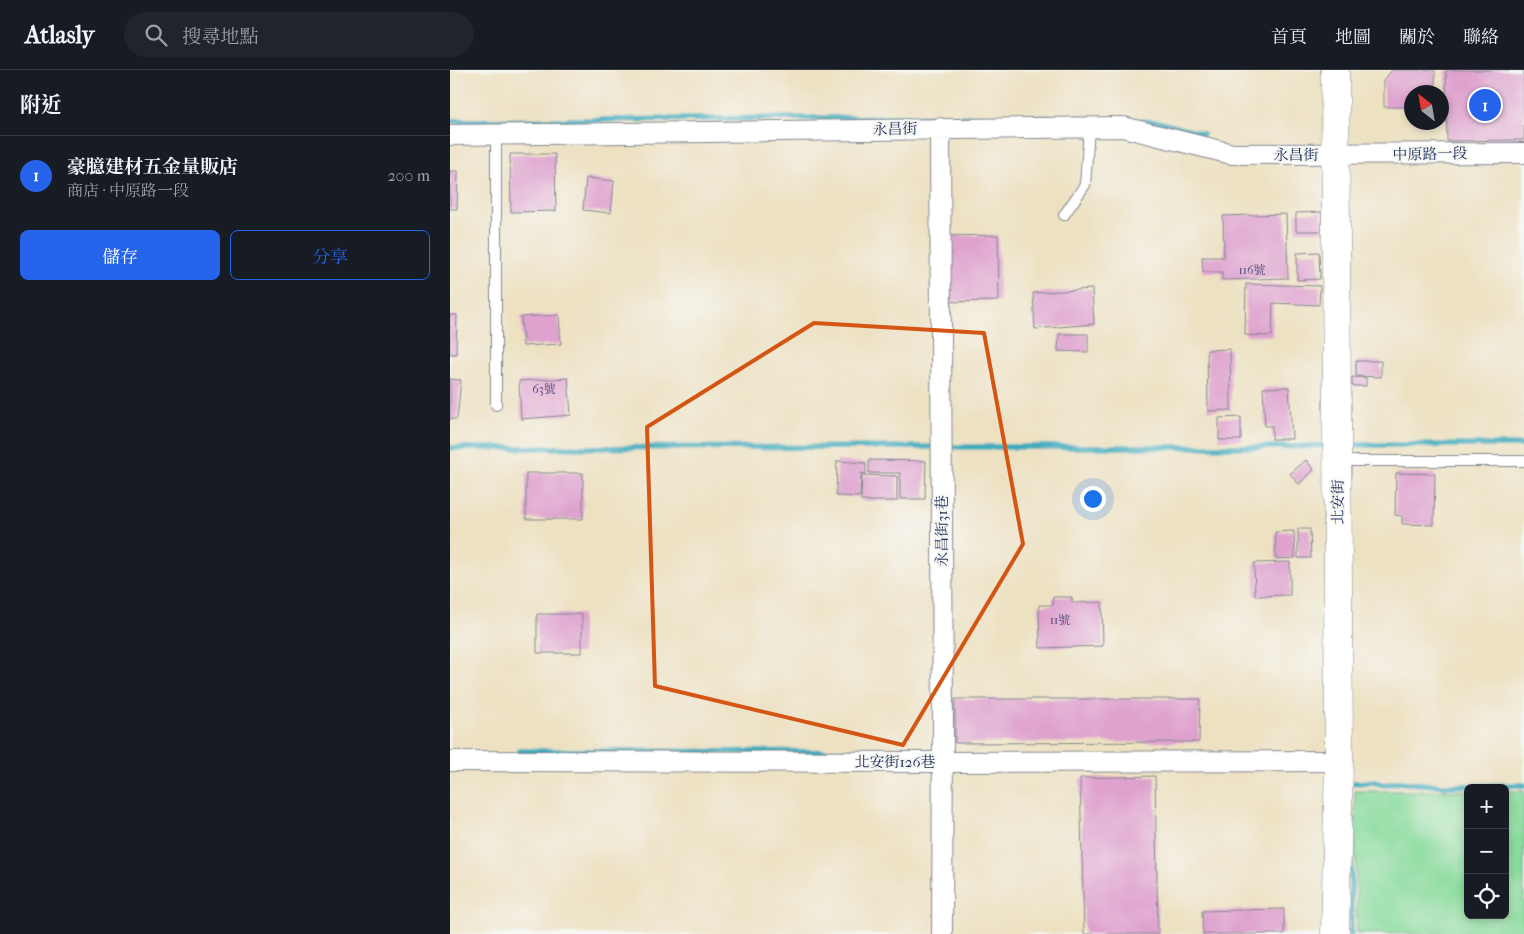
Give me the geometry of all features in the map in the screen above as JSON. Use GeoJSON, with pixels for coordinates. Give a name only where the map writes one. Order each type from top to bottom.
{"type":"FeatureCollection","features":[{"type":"Feature","properties":{"kind":"street","name":"北安街"},"geometry":{"type":"LineString","coordinates":[[1335,70],[1339,761],[1336,934]]}},
{"type":"Feature","properties":{"kind":"street","name":"永昌街"},"geometry":{"type":"LineString","coordinates":[[450,135],[1123,127],[1232,154],[1336,155]]}},
{"type":"Feature","properties":{"kind":"street","name":"永昌街31巷"},"geometry":{"type":"LineString","coordinates":[[940,128],[942,934]]}},
{"type":"Feature","properties":{"kind":"street","name":"中原路一段"},"geometry":{"type":"LineString","coordinates":[[1336,155],[1524,153]]}},
{"type":"Feature","properties":{"kind":"street","name":"北安街126巷"},"geometry":{"type":"LineString","coordinates":[[450,761],[1339,761]]}},
{"type":"Feature","properties":{"kind":"lane"},"geometry":{"type":"LineString","coordinates":[[1064,215],[1085,185],[1089,128]]}},
{"type":"Feature","properties":{"kind":"lane"},"geometry":{"type":"LineString","coordinates":[[496,134],[496,405]]}},
{"type":"Feature","properties":{"kind":"lane"},"geometry":{"type":"LineString","coordinates":[[1337,462],[1524,461]]}},
{"type":"Feature","properties":{"kind":"highlighted area"},"geometry":{"type":"Polygon","coordinates":[[[814,323],[984,333],[1023,544],[903,745],[655,686],[647,427],[814,323]]]}},
{"type":"Feature","properties":{"kind":"green space"},"geometry":{"type":"Polygon","coordinates":[[[1355,791],[1464,791],[1464,919],[1509,919],[1509,791],[1524,791],[1524,934],[1357,934],[1355,791]]]}},
{"type":"Feature","properties":{"kind":"building"},"geometry":{"type":"Polygon","coordinates":[[[1392,70],[1435,70],[1435,85],[1404,85],[1404,107],[1384,107],[1384,80],[1392,70]]]}},
{"type":"Feature","properties":{"kind":"building"},"geometry":{"type":"Polygon","coordinates":[[[1446,70],[1524,70],[1524,140],[1447,141],[1447,130],[1449,130],[1449,85],[1446,85],[1446,70]]]}},
{"type":"Feature","properties":{"kind":"building"},"geometry":{"type":"Polygon","coordinates":[[[510,154],[555,154],[556,211],[511,212],[510,154]]]}},
{"type":"Feature","properties":{"kind":"building"},"geometry":{"type":"Polygon","coordinates":[[[450,171],[458,171],[457,209],[450,209],[450,171]]]}},
{"type":"Feature","properties":{"kind":"building"},"geometry":{"type":"Polygon","coordinates":[[[586,178],[614,181],[611,213],[583,210],[586,178]]]}},
{"type":"Feature","properties":{"kind":"building"},"geometry":{"type":"Polygon","coordinates":[[[1322,212],[1322,231],[1296,231],[1296,213],[1322,212]]]}},
{"type":"Feature","properties":{"kind":"building"},"geometry":{"type":"Polygon","coordinates":[[[1286,214],[1288,278],[1222,280],[1222,272],[1203,272],[1202,257],[1224,257],[1223,216],[1286,214]]]}},
{"type":"Feature","properties":{"kind":"building"},"geometry":{"type":"Polygon","coordinates":[[[998,235],[999,301],[947,302],[943,236],[998,235]]]}},
{"type":"Feature","properties":{"kind":"building"},"geometry":{"type":"Polygon","coordinates":[[[1319,252],[1320,279],[1297,280],[1297,253],[1319,252]]]}},
{"type":"Feature","properties":{"kind":"building"},"geometry":{"type":"Polygon","coordinates":[[[1246,284],[1320,286],[1319,305],[1273,303],[1272,336],[1245,335],[1246,284]]]}},
{"type":"Feature","properties":{"kind":"building"},"geometry":{"type":"Polygon","coordinates":[[[1092,289],[1094,324],[1035,329],[1033,293],[1092,289]]]}},
{"type":"Feature","properties":{"kind":"building"},"geometry":{"type":"Polygon","coordinates":[[[450,315],[457,315],[456,354],[450,354],[450,315]]]}},
{"type":"Feature","properties":{"kind":"building"},"geometry":{"type":"Polygon","coordinates":[[[559,315],[561,344],[523,346],[521,317],[559,315]]]}},
{"type":"Feature","properties":{"kind":"building"},"geometry":{"type":"Polygon","coordinates":[[[1059,334],[1088,334],[1088,352],[1058,351],[1059,334]]]}},
{"type":"Feature","properties":{"kind":"building"},"geometry":{"type":"Polygon","coordinates":[[[1230,349],[1231,410],[1208,411],[1207,350],[1230,349]]]}},
{"type":"Feature","properties":{"kind":"building"},"geometry":{"type":"Polygon","coordinates":[[[1356,361],[1381,361],[1381,377],[1356,376],[1356,361]]]}},
{"type":"Feature","properties":{"kind":"building"},"geometry":{"type":"Polygon","coordinates":[[[1352,377],[1366,378],[1366,386],[1352,386],[1352,377]]]}},
{"type":"Feature","properties":{"kind":"building"},"geometry":{"type":"Polygon","coordinates":[[[568,378],[571,415],[521,419],[519,381],[568,378]]]}},
{"type":"Feature","properties":{"kind":"building"},"geometry":{"type":"Polygon","coordinates":[[[450,379],[461,380],[457,419],[450,419],[450,379]]]}},
{"type":"Feature","properties":{"kind":"building"},"geometry":{"type":"Polygon","coordinates":[[[1289,387],[1292,439],[1272,439],[1272,426],[1265,426],[1263,388],[1289,387]]]}},
{"type":"Feature","properties":{"kind":"building"},"geometry":{"type":"Polygon","coordinates":[[[1241,417],[1241,440],[1219,440],[1219,418],[1241,417]]]}},
{"type":"Feature","properties":{"kind":"building"},"geometry":{"type":"Polygon","coordinates":[[[869,460],[926,461],[925,499],[900,499],[900,473],[869,473],[869,460]]]}},
{"type":"Feature","properties":{"kind":"building"},"geometry":{"type":"Polygon","coordinates":[[[1306,460],[1314,470],[1299,484],[1290,474],[1306,460]]]}},
{"type":"Feature","properties":{"kind":"building"},"geometry":{"type":"Polygon","coordinates":[[[837,461],[866,463],[866,474],[861,473],[860,497],[836,496],[837,461]]]}},
{"type":"Feature","properties":{"kind":"building"},"geometry":{"type":"Polygon","coordinates":[[[526,473],[583,473],[583,519],[526,519],[526,473]]]}},
{"type":"Feature","properties":{"kind":"building"},"geometry":{"type":"Polygon","coordinates":[[[1396,473],[1435,474],[1434,525],[1402,524],[1402,516],[1395,515],[1396,473]]]}},
{"type":"Feature","properties":{"kind":"building"},"geometry":{"type":"Polygon","coordinates":[[[862,475],[897,476],[897,501],[861,501],[862,475]]]}},
{"type":"Feature","properties":{"kind":"building"},"geometry":{"type":"Polygon","coordinates":[[[1298,529],[1310,529],[1311,558],[1298,558],[1298,529]]]}},
{"type":"Feature","properties":{"kind":"building"},"geometry":{"type":"Polygon","coordinates":[[[1294,531],[1295,558],[1276,559],[1275,532],[1294,531]]]}},
{"type":"Feature","properties":{"kind":"building"},"geometry":{"type":"Polygon","coordinates":[[[1290,562],[1290,595],[1255,596],[1254,563],[1290,562]]]}},
{"type":"Feature","properties":{"kind":"building"},"geometry":{"type":"Polygon","coordinates":[[[1053,597],[1072,597],[1072,603],[1102,602],[1103,646],[1040,648],[1039,605],[1053,605],[1053,597]]]}},
{"type":"Feature","properties":{"kind":"building"},"geometry":{"type":"Polygon","coordinates":[[[537,614],[582,614],[582,653],[537,653],[537,614]]]}},
{"type":"Feature","properties":{"kind":"building"},"geometry":{"type":"Polygon","coordinates":[[[955,699],[1200,699],[1199,742],[955,743],[955,699]]]}},
{"type":"Feature","properties":{"kind":"building"},"geometry":{"type":"Polygon","coordinates":[[[1155,776],[1158,934],[1084,934],[1080,778],[1155,776]]]}},
{"type":"Feature","properties":{"kind":"building"},"geometry":{"type":"Polygon","coordinates":[[[1284,909],[1284,934],[1203,934],[1202,911],[1284,909]]]}},
{"type":"Feature","properties":{"kind":"waterway"},"geometry":{"type":"LineString","coordinates":[[450,121],[929,117],[1083,118]]}},
{"type":"Feature","properties":{"kind":"waterway"},"geometry":{"type":"LineString","coordinates":[[1134,121],[1157,122],[1203,134]]}},
{"type":"Feature","properties":{"kind":"waterway"},"geometry":{"type":"LineString","coordinates":[[955,447],[1286,447],[1330,445]]}},
{"type":"Feature","properties":{"kind":"waterway"},"geometry":{"type":"LineString","coordinates":[[1345,445],[1524,445]]}},
{"type":"Feature","properties":{"kind":"waterway"},"geometry":{"type":"LineString","coordinates":[[450,448],[932,447]]}},
{"type":"Feature","properties":{"kind":"waterway"},"geometry":{"type":"LineString","coordinates":[[520,751],[931,752]]}},
{"type":"Feature","properties":{"kind":"waterway"},"geometry":{"type":"LineString","coordinates":[[1351,783],[1374,782],[1384,785],[1397,782],[1445,786],[1524,785]]}},
{"type":"Feature","properties":{"kind":"waterway"},"geometry":{"type":"LineString","coordinates":[[1351,818],[1351,934]]}},
{"type":"Feature","properties":{"kind":"place","name":"豪臆建材五金量販店"},"geometry":{"type":"Point","coordinates":[1485,105]}}]}
